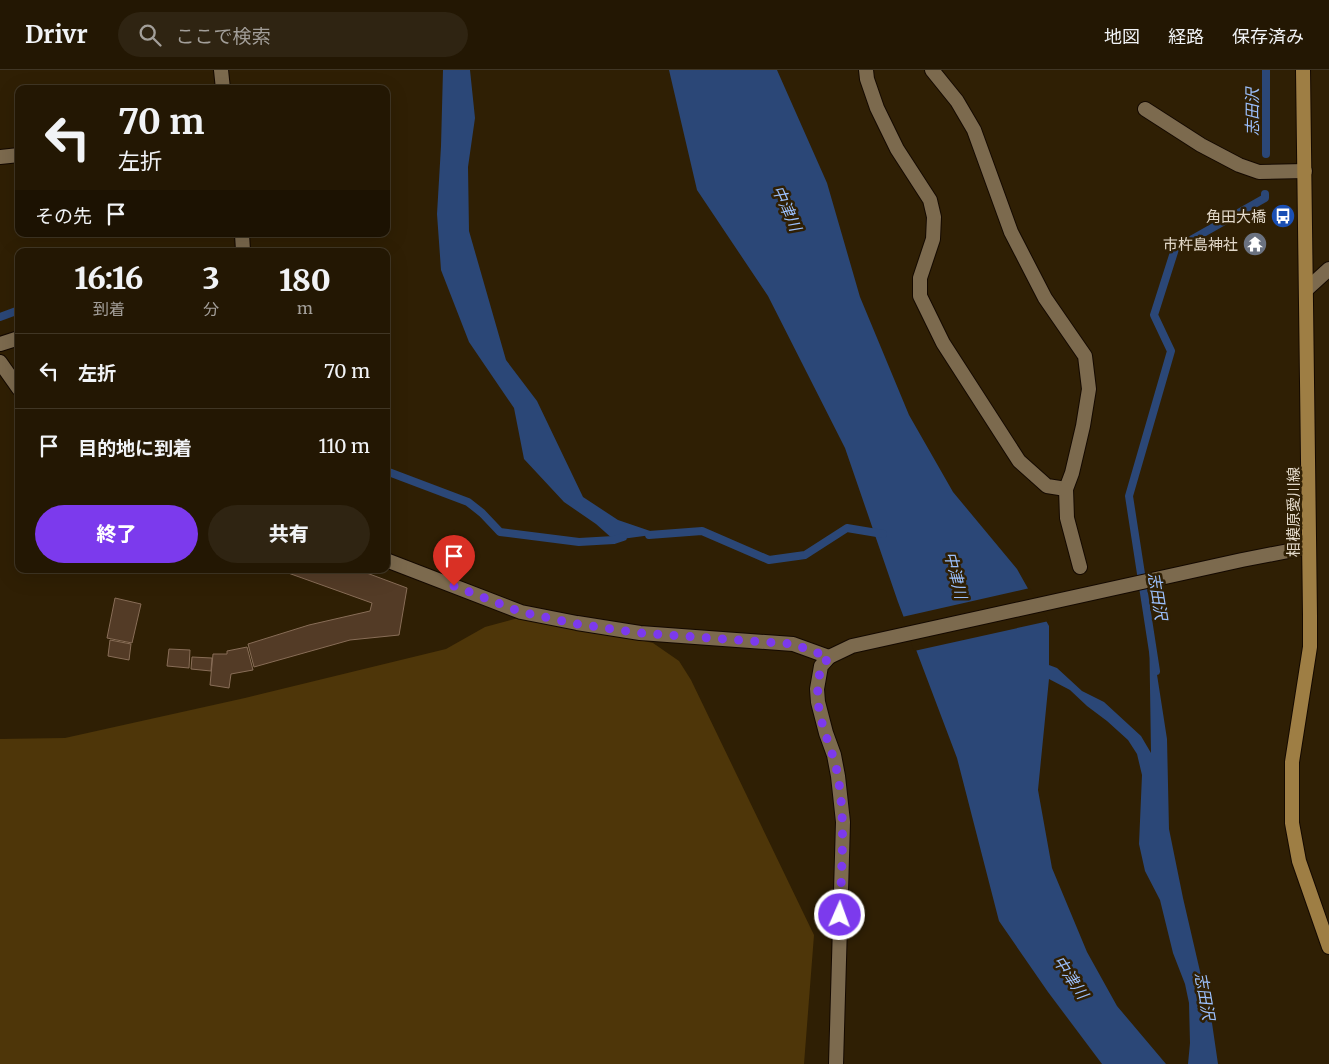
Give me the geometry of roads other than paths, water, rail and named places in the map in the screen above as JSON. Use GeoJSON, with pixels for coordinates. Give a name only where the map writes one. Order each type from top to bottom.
{"type":"FeatureCollection","features":[{"type":"Feature","properties":{"kind":"main road","name":"相模原愛川線"},"geometry":{"type":"LineString","coordinates":[[1303,70],[1310,647],[1292,762],[1292,823],[1299,861],[1329,947]]}},
{"type":"Feature","properties":{"kind":"street"},"geometry":{"type":"LineString","coordinates":[[221,70],[223,85]]}},
{"type":"Feature","properties":{"kind":"street"},"geometry":{"type":"LineString","coordinates":[[866,70],[877,108],[898,149],[930,200],[934,216],[933,238],[920,278],[920,296],[943,343],[1018,461],[1048,486],[1066,489]]}},
{"type":"Feature","properties":{"kind":"street"},"geometry":{"type":"LineString","coordinates":[[932,70],[957,101],[974,130],[1011,232],[1044,298],[1085,356],[1089,389],[1084,426],[1066,489],[1067,518],[1080,567]]}},
{"type":"Feature","properties":{"kind":"street"},"geometry":{"type":"LineString","coordinates":[[1145,109],[1201,145],[1239,165],[1259,172],[1305,172]]}},
{"type":"Feature","properties":{"kind":"street"},"geometry":{"type":"LineString","coordinates":[[0,157],[15,155]]}},
{"type":"Feature","properties":{"kind":"street"},"geometry":{"type":"LineString","coordinates":[[1307,289],[1329,269]]}},
{"type":"Feature","properties":{"kind":"street"},"geometry":{"type":"LineString","coordinates":[[0,344],[15,339]]}},
{"type":"Feature","properties":{"kind":"street"},"geometry":{"type":"LineString","coordinates":[[0,362],[15,383]]}},
{"type":"Feature","properties":{"kind":"street"},"geometry":{"type":"LineString","coordinates":[[836,1064],[843,822],[834,755],[819,709],[817,689],[821,666],[829,657],[852,646],[1277,552],[1309,547]]}},
{"type":"Feature","properties":{"kind":"street"},"geometry":{"type":"LineString","coordinates":[[390,562],[521,612],[577,624],[640,633],[793,644],[829,657]]}},
{"type":"Feature","properties":{"kind":"water"},"geometry":{"type":"Polygon","coordinates":[[[443,70],[470,70],[475,118],[468,167],[469,231],[506,360],[537,401],[583,497],[618,520],[659,534],[614,540],[596,524],[564,502],[524,459],[514,408],[469,342],[441,270],[437,214],[443,70]]]}},
{"type":"Feature","properties":{"kind":"water","name":"中津川"},"geometry":{"type":"Polygon","coordinates":[[[669,70],[777,70],[827,183],[860,297],[909,415],[953,492],[1017,569],[1049,626],[1049,665],[1057,668],[1082,691],[1104,702],[1141,736],[1151,753],[1149,623],[1167,739],[1169,829],[1212,1023],[1218,1064],[1188,1064],[1190,1043],[1189,1003],[1185,984],[1173,953],[1160,900],[1145,871],[1139,844],[1142,775],[1137,754],[1128,740],[1107,721],[1070,690],[1049,679],[1038,790],[1052,868],[1087,952],[1117,1006],[1166,1064],[1102,1064],[1048,992],[999,921],[957,758],[898,602],[845,448],[768,296],[697,190],[669,70]]]}},
{"type":"Feature","properties":{"kind":"waterway","name":"志田沢"},"geometry":{"type":"LineString","coordinates":[[1266,70],[1266,154]]}},
{"type":"Feature","properties":{"kind":"waterway","name":"志田沢"},"geometry":{"type":"LineString","coordinates":[[1156,671],[1129,496],[1171,351],[1154,315],[1175,249],[1265,198],[1265,194]]}},
{"type":"Feature","properties":{"kind":"waterway"},"geometry":{"type":"LineString","coordinates":[[0,317],[15,311]]}},
{"type":"Feature","properties":{"kind":"waterway"},"geometry":{"type":"LineString","coordinates":[[390,473],[468,502],[482,513],[500,532],[579,542],[614,540],[623,537]]}},
{"type":"Feature","properties":{"kind":"waterway"},"geometry":{"type":"LineString","coordinates":[[649,535],[702,531],[769,560],[805,555],[847,528],[883,534]]}},
{"type":"Feature","properties":{"kind":"place","name":"角田大橋"},"geometry":{"type":"Point","coordinates":[1283,216]}},
{"type":"Feature","properties":{"kind":"place","name":"市杵島神社"},"geometry":{"type":"Point","coordinates":[1255,244]}}]}
